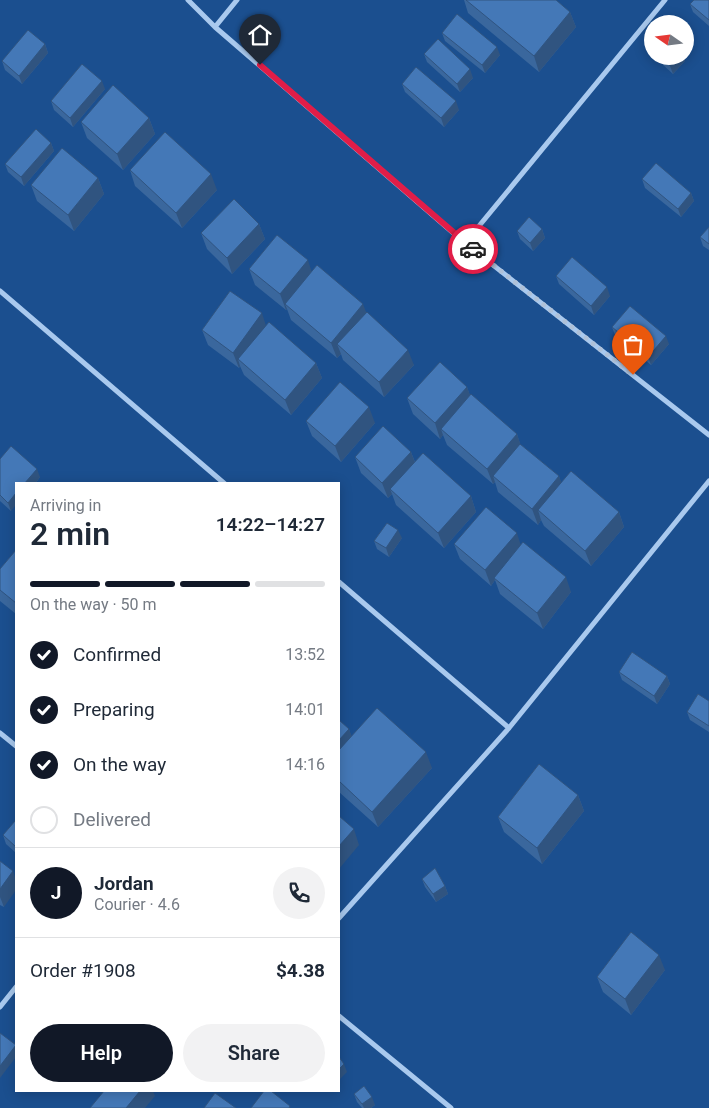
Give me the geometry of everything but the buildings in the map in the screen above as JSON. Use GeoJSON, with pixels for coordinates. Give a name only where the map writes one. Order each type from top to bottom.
{"type":"FeatureCollection","features":[{"type":"Feature","properties":{"kind":"street"},"geometry":{"type":"LineString","coordinates":[[188,0],[216,27],[465,243],[709,435]]}},
{"type":"Feature","properties":{"kind":"street"},"geometry":{"type":"LineString","coordinates":[[216,27],[237,0]]}},
{"type":"Feature","properties":{"kind":"street"},"geometry":{"type":"LineString","coordinates":[[465,243],[665,0]]}},
{"type":"Feature","properties":{"kind":"street"},"geometry":{"type":"LineString","coordinates":[[0,291],[222,482]]}},
{"type":"Feature","properties":{"kind":"street"},"geometry":{"type":"LineString","coordinates":[[340,917],[508,728],[709,481]]}},
{"type":"Feature","properties":{"kind":"street"},"geometry":{"type":"LineString","coordinates":[[340,583],[508,728]]}},
{"type":"Feature","properties":{"kind":"street"},"geometry":{"type":"LineString","coordinates":[[0,733],[15,745]]}},
{"type":"Feature","properties":{"kind":"street"},"geometry":{"type":"LineString","coordinates":[[0,1007],[15,988]]}},
{"type":"Feature","properties":{"kind":"street"},"geometry":{"type":"LineString","coordinates":[[340,1017],[451,1108]]}},
{"type":"Feature","properties":{"kind":"way so far"},"geometry":{"type":"LineString","coordinates":[[473,249],[633,375]]}},
{"type":"Feature","properties":{"kind":"route"},"geometry":{"type":"LineString","coordinates":[[260,65],[473,249]]}}]}
